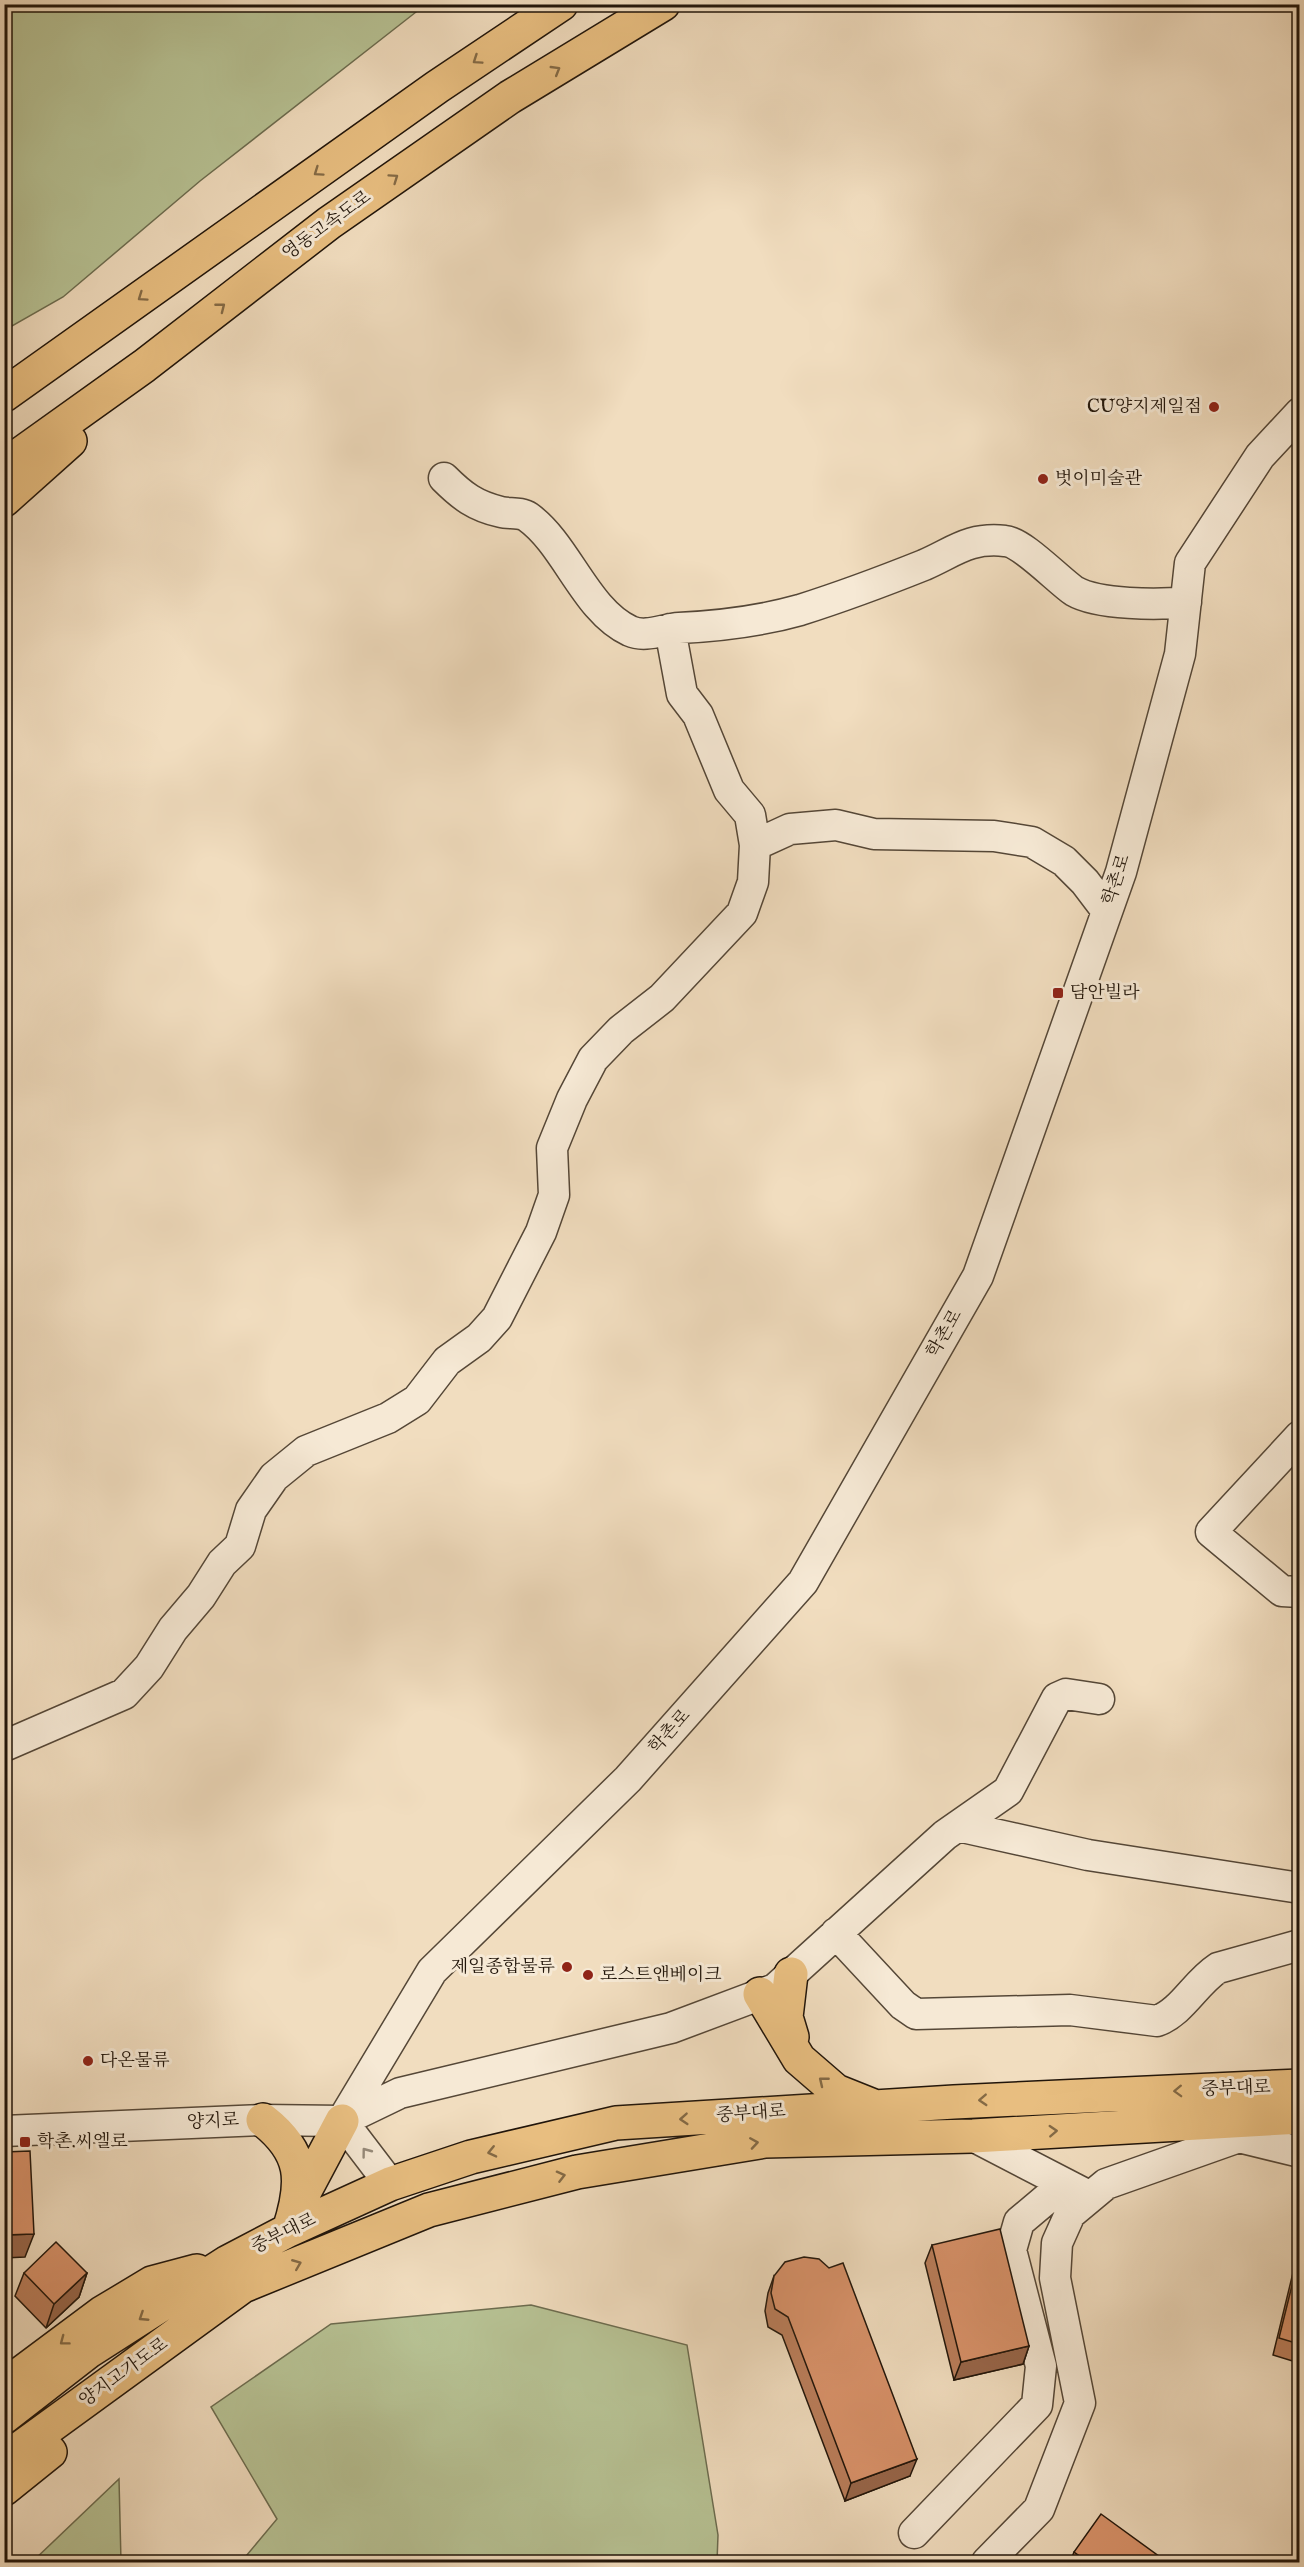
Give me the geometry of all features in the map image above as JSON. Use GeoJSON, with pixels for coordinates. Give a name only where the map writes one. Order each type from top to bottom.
{"type":"FeatureCollection","features":[{"type":"Feature","properties":{"kind":"main road"},"geometry":{"type":"LineString","coordinates":[[4,395],[437,87],[561,4]]}},
{"type":"Feature","properties":{"kind":"main road","name":"영동고속도로"},"geometry":{"type":"LineString","coordinates":[[4,466],[185,334],[329,223],[472,124],[663,4]]}},
{"type":"Feature","properties":{"kind":"main road"},"geometry":{"type":"LineString","coordinates":[[4,500],[185,334]]}},
{"type":"Feature","properties":{"kind":"main road"},"geometry":{"type":"LineString","coordinates":[[790,1974],[786,2017],[799,2059]]}},
{"type":"Feature","properties":{"kind":"main road"},"geometry":{"type":"LineString","coordinates":[[760,1994],[799,2059],[836,2091],[875,2107]]}},
{"type":"Feature","properties":{"kind":"main road","name":"중부대로"},"geometry":{"type":"LineString","coordinates":[[236,2274],[293,2218],[471,2157],[616,2123],[875,2107],[1299,2086]]}},
{"type":"Feature","properties":{"kind":"main road","name":"중부대로"},"geometry":{"type":"LineString","coordinates":[[236,2274],[429,2210],[577,2172],[765,2141],[973,2136],[1299,2117]]}},
{"type":"Feature","properties":{"kind":"main road"},"geometry":{"type":"LineString","coordinates":[[263,2120],[284,2136],[296,2158],[293,2218]]}},
{"type":"Feature","properties":{"kind":"main road"},"geometry":{"type":"LineString","coordinates":[[293,2218],[342,2121]]}},
{"type":"Feature","properties":{"kind":"main road"},"geometry":{"type":"LineString","coordinates":[[4,2386],[102,2313],[152,2283],[236,2274]]}},
{"type":"Feature","properties":{"kind":"main road"},"geometry":{"type":"LineString","coordinates":[[4,2489],[185,2344],[236,2274]]}},
{"type":"Feature","properties":{"kind":"main road","name":"양지고가도로"},"geometry":{"type":"LineString","coordinates":[[4,2417],[89,2351],[236,2274]]}},
{"type":"Feature","properties":{"kind":"main road","name":"양지고가도로"},"geometry":{"type":"LineString","coordinates":[[4,2460],[236,2274]]}},
{"type":"Feature","properties":{"kind":"street","name":"학촌로"},"geometry":{"type":"LineString","coordinates":[[342,2121],[432,1971],[628,1779],[803,1582],[978,1276],[1121,873],[1180,654],[1191,563],[1260,456],[1299,413]]}},
{"type":"Feature","properties":{"kind":"street"},"geometry":{"type":"LineString","coordinates":[[444,478],[464,499],[501,512],[526,515],[559,552],[594,600],[608,615],[631,631],[650,634],[670,629],[725,625],[799,610],[925,564],[966,543],[1007,540],[1076,592],[1123,603],[1162,605],[1186,602]]}},
{"type":"Feature","properties":{"kind":"street"},"geometry":{"type":"LineString","coordinates":[[4,1746],[124,1694],[149,1667],[173,1629],[201,1596],[222,1563],[240,1546],[251,1510],[274,1477],[306,1450],[388,1418],[417,1400],[447,1360],[479,1338],[497,1318],[541,1232],[554,1195],[552,1148],[572,1099],[593,1059],[621,1030],[662,998],[742,913],[753,882],[754,845],[750,814],[729,790],[698,714],[682,694],[670,629]]}},
{"type":"Feature","properties":{"kind":"street"},"geometry":{"type":"LineString","coordinates":[[754,845],[790,829],[836,825],[874,834],[958,834],[1032,842],[1064,861],[1085,882],[1107,911]]}},
{"type":"Feature","properties":{"kind":"street"},"geometry":{"type":"LineString","coordinates":[[1299,1436],[1211,1532],[1282,1591],[1299,1592]]}},
{"type":"Feature","properties":{"kind":"street"},"geometry":{"type":"LineString","coordinates":[[1019,1839],[1007,1816],[1008,1791],[1057,1698],[1066,1694],[1099,1699]]}},
{"type":"Feature","properties":{"kind":"street"},"geometry":{"type":"LineString","coordinates":[[390,2184],[342,2121],[399,2093],[671,2028],[775,1989],[945,1835],[1008,1791]]}},
{"type":"Feature","properties":{"kind":"street"},"geometry":{"type":"LineString","coordinates":[[958,1826],[1089,1854],[1299,1888]]}},
{"type":"Feature","properties":{"kind":"street"},"geometry":{"type":"LineString","coordinates":[[836,1933],[903,2005],[916,2014],[1070,2010],[1157,2022],[1168,2017],[1208,1975],[1218,1968],[1299,1945]]}},
{"type":"Feature","properties":{"kind":"street","name":"양지로"},"geometry":{"type":"LineString","coordinates":[[4,2131],[263,2120],[342,2121]]}},
{"type":"Feature","properties":{"kind":"street"},"geometry":{"type":"LineString","coordinates":[[1187,2123],[1236,2138],[1299,2152]]}},
{"type":"Feature","properties":{"kind":"street"},"geometry":{"type":"LineString","coordinates":[[973,2136],[1063,2185],[1092,2196]]}},
{"type":"Feature","properties":{"kind":"street"},"geometry":{"type":"LineString","coordinates":[[987,2562],[1039,2508],[1080,2403],[1055,2278],[1057,2243],[1070,2214],[1106,2184],[1236,2138]]}},
{"type":"Feature","properties":{"kind":"street"},"geometry":{"type":"LineString","coordinates":[[914,2533],[1037,2405],[1041,2366],[1011,2250],[1019,2222],[1063,2185]]}},
{"type":"Feature","properties":{"kind":"green space"},"geometry":{"type":"Polygon","coordinates":[[[5,4],[425,5],[200,181],[63,297],[5,330],[5,4]]]}},
{"type":"Feature","properties":{"kind":"green space"},"geometry":{"type":"Polygon","coordinates":[[[531,2305],[687,2345],[718,2535],[717,2562],[241,2562],[277,2519],[211,2407],[331,2324],[531,2305]]]}},
{"type":"Feature","properties":{"kind":"green space"},"geometry":{"type":"Polygon","coordinates":[[[119,2479],[121,2562],[32,2562],[119,2479]]]}},
{"type":"Feature","properties":{"kind":"building"},"geometry":{"type":"Polygon","coordinates":[[[30,2151],[34,2234],[4,2235],[4,2152],[30,2151]]]}},
{"type":"Feature","properties":{"kind":"building"},"geometry":{"type":"Polygon","coordinates":[[[1000,2229],[1029,2346],[961,2362],[932,2245],[1000,2229]]]}},
{"type":"Feature","properties":{"kind":"building"},"geometry":{"type":"Polygon","coordinates":[[[56,2242],[87,2273],[54,2304],[24,2273],[56,2242]]]}},
{"type":"Feature","properties":{"kind":"building"},"geometry":{"type":"Polygon","coordinates":[[[804,2257],[819,2259],[829,2268],[843,2263],[917,2459],[851,2483],[788,2317],[775,2309],[771,2293],[774,2276],[785,2262],[804,2257]]]}},
{"type":"Feature","properties":{"kind":"building"},"geometry":{"type":"Polygon","coordinates":[[[1299,2257],[1299,2344],[1279,2338],[1299,2257]]]}},
{"type":"Feature","properties":{"kind":"building"},"geometry":{"type":"Polygon","coordinates":[[[1101,2514],[1167,2562],[1088,2562],[1074,2552],[1101,2514]]]}},
{"type":"Feature","properties":{"kind":"place","name":"CU양지제일점"},"geometry":{"type":"Point","coordinates":[1214,407]}},
{"type":"Feature","properties":{"kind":"place","name":"벗이미술관"},"geometry":{"type":"Point","coordinates":[1043,479]}},
{"type":"Feature","properties":{"kind":"place","name":"담안빌라"},"geometry":{"type":"Point","coordinates":[1058,993]}},
{"type":"Feature","properties":{"kind":"place","name":"제일종합물류"},"geometry":{"type":"Point","coordinates":[567,1967]}},
{"type":"Feature","properties":{"kind":"place","name":"로스트앤베이크"},"geometry":{"type":"Point","coordinates":[588,1975]}},
{"type":"Feature","properties":{"kind":"place","name":"다온물류"},"geometry":{"type":"Point","coordinates":[88,2061]}},
{"type":"Feature","properties":{"kind":"place","name":"학촌.씨엘로"},"geometry":{"type":"Point","coordinates":[25,2142]}}]}
